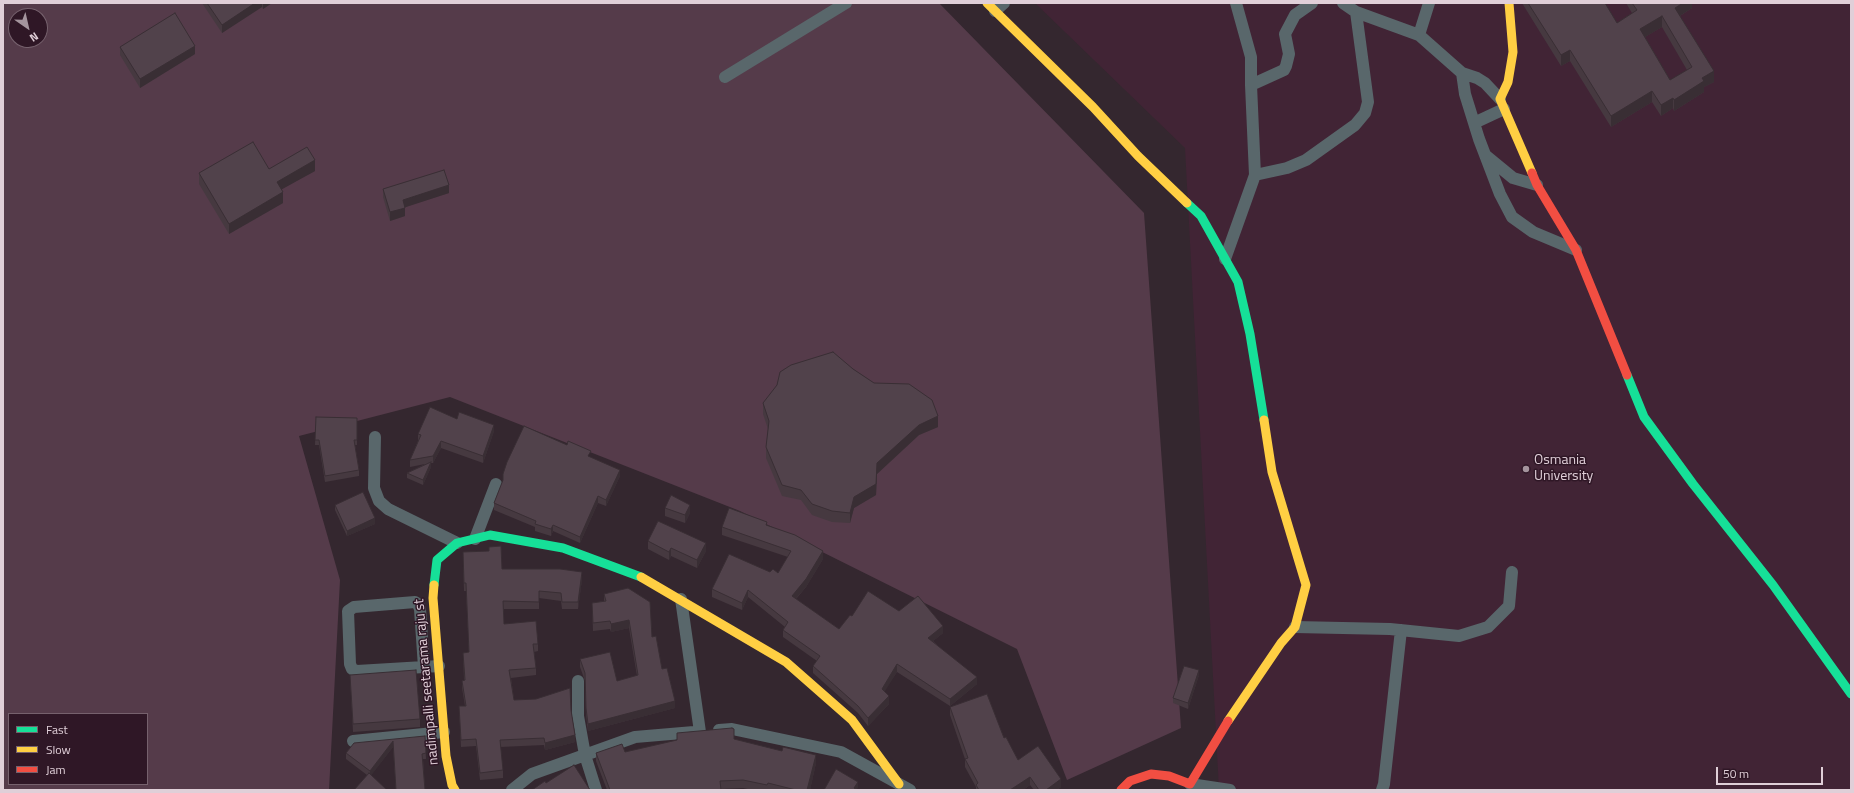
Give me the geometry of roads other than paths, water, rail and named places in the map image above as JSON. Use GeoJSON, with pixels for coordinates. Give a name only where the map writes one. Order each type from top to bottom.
{"type":"FeatureCollection","features":[{"type":"Feature","properties":{"kind":"street"},"geometry":{"type":"LineString","coordinates":[[726,77],[846,3]]}},
{"type":"Feature","properties":{"kind":"street"},"geometry":{"type":"LineString","coordinates":[[1225,259],[1255,174],[1251,57],[1236,3]]}},
{"type":"Feature","properties":{"kind":"street"},"geometry":{"type":"LineString","coordinates":[[1251,85],[1284,70],[1289,54],[1286,34],[1295,15],[1312,3]]}},
{"type":"Feature","properties":{"kind":"street"},"geometry":{"type":"LineString","coordinates":[[1343,3],[1356,12],[1419,35],[1462,73],[1477,78],[1485,83],[1502,104],[1537,185],[1576,250],[1644,417],[1693,484],[1773,585],[1851,694]]}},
{"type":"Feature","properties":{"kind":"street"},"geometry":{"type":"LineString","coordinates":[[1419,35],[1429,3]]}},
{"type":"Feature","properties":{"kind":"street"},"geometry":{"type":"LineString","coordinates":[[1474,123],[1502,104],[1508,82],[1513,52],[1509,3]]}},
{"type":"Feature","properties":{"kind":"street"},"geometry":{"type":"LineString","coordinates":[[995,6],[1093,107],[1138,156],[1201,216],[1238,282],[1250,334],[1272,472],[1306,585],[1295,627],[1272,655],[1221,732],[1190,784]]}},
{"type":"Feature","properties":{"kind":"street"},"geometry":{"type":"LineString","coordinates":[[1255,174],[1287,168],[1306,160],[1355,125],[1364,114],[1368,102],[1356,12]]}},
{"type":"Feature","properties":{"kind":"street"},"geometry":{"type":"LineString","coordinates":[[1462,73],[1465,94],[1485,155],[1500,194],[1512,217],[1533,232],[1576,250]]}},
{"type":"Feature","properties":{"kind":"street"},"geometry":{"type":"LineString","coordinates":[[1485,155],[1513,178],[1537,185]]}},
{"type":"Feature","properties":{"kind":"street"},"geometry":{"type":"LineString","coordinates":[[375,437],[374,488],[379,501],[388,509],[457,543]]}},
{"type":"Feature","properties":{"kind":"street"},"geometry":{"type":"LineString","coordinates":[[475,539],[496,484]]}},
{"type":"Feature","properties":{"kind":"street","name":"nadimpalli seetarama raju st"},"geometry":{"type":"LineString","coordinates":[[455,790],[452,785],[446,756],[438,666],[433,598],[437,560],[457,543],[490,535],[562,548],[641,577],[682,599],[786,662],[852,720],[899,784]]}},
{"type":"Feature","properties":{"kind":"street"},"geometry":{"type":"LineString","coordinates":[[1295,627],[1401,630],[1459,636],[1488,627],[1509,606],[1512,572]]}},
{"type":"Feature","properties":{"kind":"street"},"geometry":{"type":"LineString","coordinates":[[682,599],[700,732]]}},
{"type":"Feature","properties":{"kind":"street"},"geometry":{"type":"LineString","coordinates":[[424,667],[420,609],[418,604],[415,602],[354,607],[348,611],[350,664],[352,669],[357,672],[438,666]]}},
{"type":"Feature","properties":{"kind":"street"},"geometry":{"type":"LineString","coordinates":[[1382,790],[1384,784],[1401,630]]}},
{"type":"Feature","properties":{"kind":"street"},"geometry":{"type":"LineString","coordinates":[[578,680],[577,710],[585,755],[596,790]]}},
{"type":"Feature","properties":{"kind":"street"},"geometry":{"type":"LineString","coordinates":[[512,790],[532,774],[635,737],[732,729],[841,752],[910,790]]}},
{"type":"Feature","properties":{"kind":"street"},"geometry":{"type":"LineString","coordinates":[[353,741],[444,732]]}},
{"type":"Feature","properties":{"kind":"street"},"geometry":{"type":"LineString","coordinates":[[1121,790],[1130,781],[1151,774],[1169,776],[1190,784],[1230,790]]}},
{"type":"Feature","properties":{"kind":"place","name":"Osmania University"},"geometry":{"type":"Point","coordinates":[1526,469]}}]}
